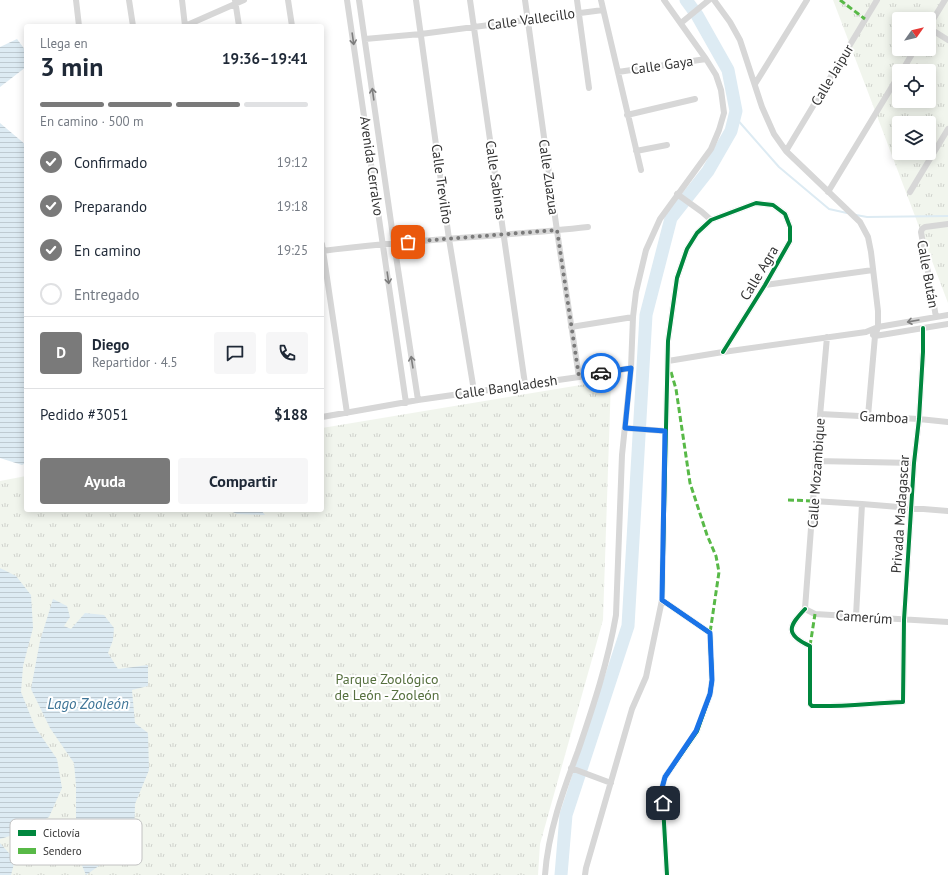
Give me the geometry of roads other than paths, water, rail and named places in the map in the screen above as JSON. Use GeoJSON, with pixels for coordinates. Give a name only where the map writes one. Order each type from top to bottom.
{"type":"FeatureCollection","features":[{"type":"Feature","properties":{"kind":"street"},"geometry":{"type":"LineString","coordinates":[[76,0],[79,24]]}},
{"type":"Feature","properties":{"kind":"street"},"geometry":{"type":"LineString","coordinates":[[129,0],[133,24]]}},
{"type":"Feature","properties":{"kind":"street"},"geometry":{"type":"LineString","coordinates":[[182,0],[185,24]]}},
{"type":"Feature","properties":{"kind":"street"},"geometry":{"type":"LineString","coordinates":[[189,24],[235,2],[244,0]]}},
{"type":"Feature","properties":{"kind":"street"},"geometry":{"type":"LineString","coordinates":[[288,0],[292,24]]}},
{"type":"Feature","properties":{"kind":"street","name":"Avenida Cerralvo"},"geometry":{"type":"LineString","coordinates":[[347,0],[406,402]]}},
{"type":"Feature","properties":{"kind":"street","name":"Avenida Cerralvo"},"geometry":{"type":"LineString","coordinates":[[359,0],[366,39],[394,243],[418,400]]}},
{"type":"Feature","properties":{"kind":"street","name":"Calle Trevilño"},"geometry":{"type":"LineString","coordinates":[[416,0],[450,239],[474,391]]}},
{"type":"Feature","properties":{"kind":"street","name":"Calle Sabinas"},"geometry":{"type":"LineString","coordinates":[[470,0],[525,384]]}},
{"type":"Feature","properties":{"kind":"street","name":"Calle Zuazua"},"geometry":{"type":"LineString","coordinates":[[525,0],[579,377]]}},
{"type":"Feature","properties":{"kind":"street"},"geometry":{"type":"LineString","coordinates":[[577,0],[589,88]]}},
{"type":"Feature","properties":{"kind":"street"},"geometry":{"type":"LineString","coordinates":[[601,0],[641,170]]}},
{"type":"Feature","properties":{"kind":"street"},"geometry":{"type":"LineString","coordinates":[[546,875],[546,862],[554,819],[595,702],[614,629],[616,615],[622,455],[631,368],[633,317],[636,292],[646,250],[660,219],[680,196],[710,149],[719,130],[724,113],[722,90],[716,75],[664,0]]}},
{"type":"Feature","properties":{"kind":"street"},"geometry":{"type":"LineString","coordinates":[[714,0],[730,22],[740,40],[762,107],[774,134],[786,151],[828,192],[842,203],[860,222],[868,237],[878,311],[878,327],[875,336],[868,416]]}},
{"type":"Feature","properties":{"kind":"street"},"geometry":{"type":"LineString","coordinates":[[755,84],[807,0]]}},
{"type":"Feature","properties":{"kind":"street","name":"Calle Jaipur"},"geometry":{"type":"LineString","coordinates":[[786,151],[877,0]]}},
{"type":"Feature","properties":{"kind":"street"},"geometry":{"type":"LineString","coordinates":[[936,15],[945,0]]}},
{"type":"Feature","properties":{"kind":"street"},"geometry":{"type":"LineString","coordinates":[[235,2],[239,24]]}},
{"type":"Feature","properties":{"kind":"street"},"geometry":{"type":"LineString","coordinates":[[681,23],[707,2]]}},
{"type":"Feature","properties":{"kind":"street","name":"Calle Vallecillo"},"geometry":{"type":"LineString","coordinates":[[366,39],[421,34],[603,10]]}},
{"type":"Feature","properties":{"kind":"street"},"geometry":{"type":"LineString","coordinates":[[936,32],[948,40]]}},
{"type":"Feature","properties":{"kind":"street","name":"Calle Gaya"},"geometry":{"type":"LineString","coordinates":[[618,72],[706,59]]}},
{"type":"Feature","properties":{"kind":"street"},"geometry":{"type":"LineString","coordinates":[[828,192],[892,87]]}},
{"type":"Feature","properties":{"kind":"street"},"geometry":{"type":"LineString","coordinates":[[627,115],[695,99]]}},
{"type":"Feature","properties":{"kind":"street"},"geometry":{"type":"LineString","coordinates":[[910,192],[948,129]]}},
{"type":"Feature","properties":{"kind":"street"},"geometry":{"type":"LineString","coordinates":[[636,152],[667,145]]}},
{"type":"Feature","properties":{"kind":"street"},"geometry":{"type":"LineString","coordinates":[[585,875],[608,782],[632,709],[646,677],[662,600],[668,341],[677,278],[687,249],[696,233],[711,220],[680,196]]}},
{"type":"Feature","properties":{"kind":"street","name":"Calle Agra"},"geometry":{"type":"LineString","coordinates":[[711,220],[756,203],[773,205],[785,214],[790,227],[790,241],[765,285],[723,352]]}},
{"type":"Feature","properties":{"kind":"street","name":"Calle Bután"},"geometry":{"type":"LineString","coordinates":[[936,317],[921,232],[922,229],[925,228],[948,224]]}},
{"type":"Feature","properties":{"kind":"street"},"geometry":{"type":"LineString","coordinates":[[324,251],[383,243],[450,239],[588,227]]}},
{"type":"Feature","properties":{"kind":"street"},"geometry":{"type":"LineString","coordinates":[[324,264],[347,413]]}},
{"type":"Feature","properties":{"kind":"street"},"geometry":{"type":"LineString","coordinates":[[765,285],[873,270]]}},
{"type":"Feature","properties":{"kind":"street"},"geometry":{"type":"LineString","coordinates":[[668,361],[866,332],[878,327],[948,315]]}},
{"type":"Feature","properties":{"kind":"street"},"geometry":{"type":"LineString","coordinates":[[571,327],[633,317]]}},
{"type":"Feature","properties":{"kind":"street"},"geometry":{"type":"LineString","coordinates":[[866,332],[875,336],[948,324]]}},
{"type":"Feature","properties":{"kind":"street","name":"Privada Madagascar"},"geometry":{"type":"LineString","coordinates":[[805,608],[794,621],[792,632],[799,641],[810,646],[809,702],[812,706],[839,707],[903,702],[904,620],[914,463],[919,419],[923,328]]}},
{"type":"Feature","properties":{"kind":"street","name":"Calle Mozambique"},"geometry":{"type":"LineString","coordinates":[[805,608],[827,337]]}},
{"type":"Feature","properties":{"kind":"street","name":"Calle Bangladesh"},"geometry":{"type":"LineString","coordinates":[[324,417],[474,391],[579,377],[631,368]]}},
{"type":"Feature","properties":{"kind":"street","name":"Gamboa"},"geometry":{"type":"LineString","coordinates":[[820,414],[948,422]]}},
{"type":"Feature","properties":{"kind":"street"},"geometry":{"type":"LineString","coordinates":[[625,428],[665,431]]}},
{"type":"Feature","properties":{"kind":"street"},"geometry":{"type":"LineString","coordinates":[[816,460],[914,463]]}},
{"type":"Feature","properties":{"kind":"street"},"geometry":{"type":"LineString","coordinates":[[813,502],[862,504],[948,511]]}},
{"type":"Feature","properties":{"kind":"street"},"geometry":{"type":"LineString","coordinates":[[856,616],[862,504]]}},
{"type":"Feature","properties":{"kind":"street"},"geometry":{"type":"LineString","coordinates":[[662,600],[710,633],[712,680],[710,694],[696,731],[665,777],[662,788],[667,875]]}},
{"type":"Feature","properties":{"kind":"street","name":"Camerúm"},"geometry":{"type":"LineString","coordinates":[[805,608],[815,614],[948,622]]}},
{"type":"Feature","properties":{"kind":"street"},"geometry":{"type":"LineString","coordinates":[[571,768],[608,782]]}},
{"type":"Feature","properties":{"kind":"water"},"geometry":{"type":"Polygon","coordinates":[[[17,39],[24,48],[24,69],[0,87],[0,47],[17,39]]]}},
{"type":"Feature","properties":{"kind":"water"},"geometry":{"type":"Polygon","coordinates":[[[0,123],[24,143],[24,464],[22,465],[0,458],[0,123]]]}},
{"type":"Feature","properties":{"kind":"water"},"geometry":{"type":"Polygon","coordinates":[[[232,512],[263,512],[265,515],[237,514],[232,512]]]}},
{"type":"Feature","properties":{"kind":"water"},"geometry":{"type":"Polygon","coordinates":[[[0,568],[16,576],[31,595],[33,628],[23,666],[21,692],[35,727],[57,759],[62,788],[49,817],[46,819],[10,819],[10,836],[0,839],[0,568]]]}},
{"type":"Feature","properties":{"kind":"water","name":"Lago Zooleón"},"geometry":{"type":"Polygon","coordinates":[[[53,599],[67,606],[70,617],[64,626],[71,629],[85,613],[104,615],[114,628],[113,640],[108,653],[118,669],[148,665],[148,686],[132,690],[135,723],[148,733],[149,770],[135,804],[135,819],[76,819],[76,785],[74,763],[50,728],[31,689],[40,641],[53,599]]]}},
{"type":"Feature","properties":{"kind":"water"},"geometry":{"type":"Polygon","coordinates":[[[0,843],[10,854],[10,865],[14,865],[11,875],[0,875],[0,843]]]}},
{"type":"Feature","properties":{"kind":"water","name":"Lago Zooleón"},"geometry":{"type":"Polygon","coordinates":[[[82,865],[100,865],[86,875],[82,865]]]}},
{"type":"Feature","properties":{"kind":"waterway"},"geometry":{"type":"LineString","coordinates":[[561,875],[566,815],[628,626],[646,315],[671,218],[708,171],[731,131],[736,111],[728,70],[697,15],[686,0]]}},
{"type":"Feature","properties":{"kind":"waterway"},"geometry":{"type":"LineString","coordinates":[[735,117],[779,167],[829,209],[847,213]]}},
{"type":"Feature","properties":{"kind":"waterway"},"geometry":{"type":"LineString","coordinates":[[856,215],[867,217],[948,216]]}},
{"type":"Feature","properties":{"kind":"park label","name":"Parque Zoológico de León - Zooleón"},"geometry":{"type":"Point","coordinates":[387,688]}}]}
